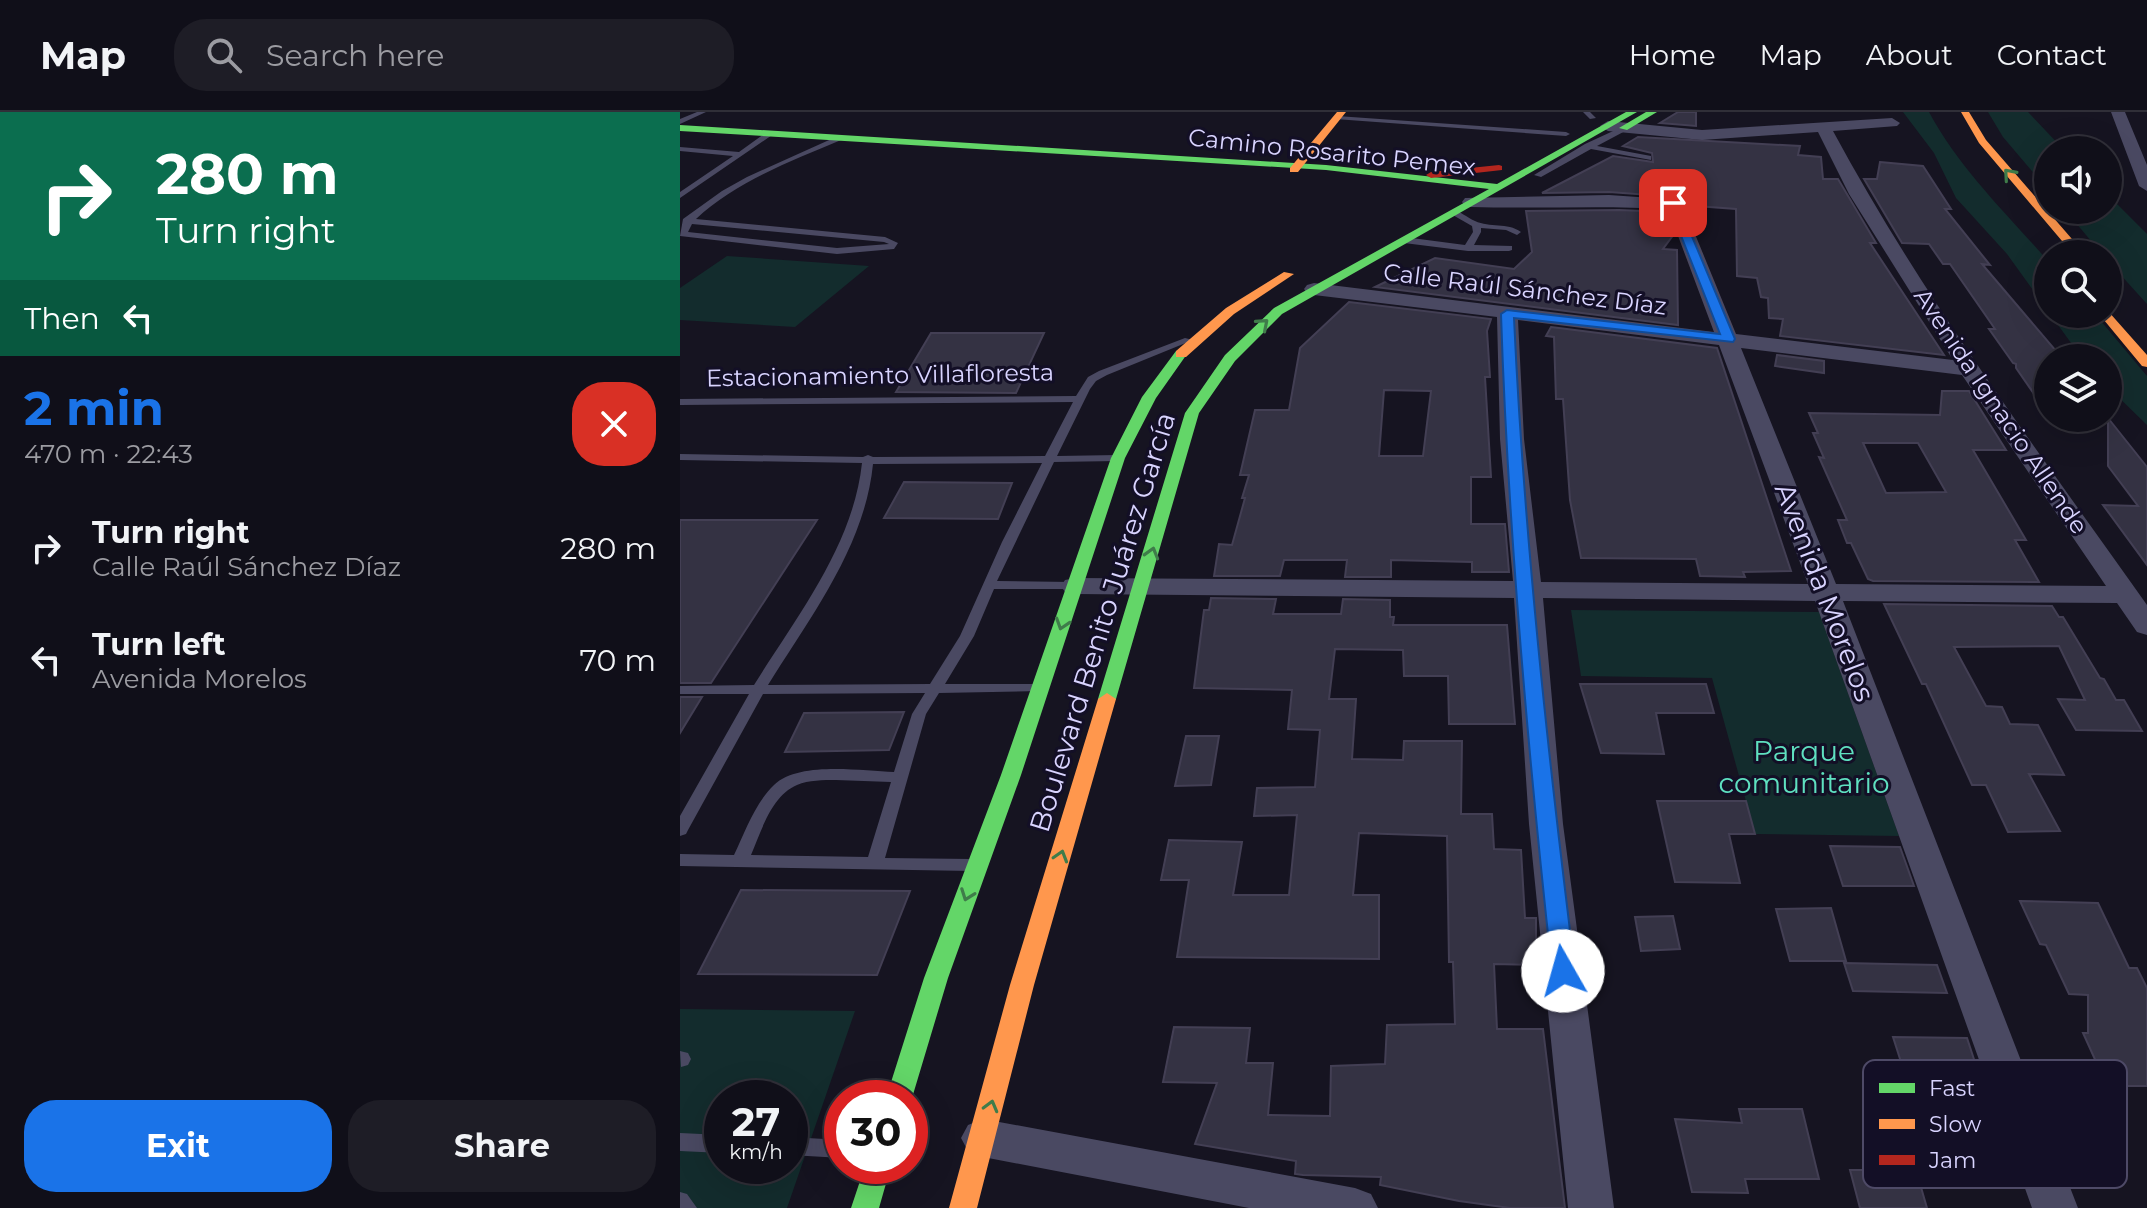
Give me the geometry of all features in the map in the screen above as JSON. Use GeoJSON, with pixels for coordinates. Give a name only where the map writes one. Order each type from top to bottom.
{"type":"FeatureCollection","features":[{"type":"Feature","properties":{"kind":"main road"},"geometry":{"type":"LineString","coordinates":[[1474,198],[1577,142],[1608,118],[1653,112]]}},
{"type":"Feature","properties":{"kind":"main road"},"geometry":{"type":"LineString","coordinates":[[1965,112],[1982,141],[2067,240]]}},
{"type":"Feature","properties":{"kind":"main road"},"geometry":{"type":"LineString","coordinates":[[1297,167],[1340,115]]}},
{"type":"Feature","properties":{"kind":"main road","name":"Camino Rosarito Pemex"},"geometry":{"type":"LineString","coordinates":[[680,125],[1171,158],[1270,160],[1474,198]]}},
{"type":"Feature","properties":{"kind":"main road"},"geometry":{"type":"LineString","coordinates":[[1954,132],[2043,240]]}},
{"type":"Feature","properties":{"kind":"main road"},"geometry":{"type":"LineString","coordinates":[[1412,181],[1432,190],[1577,142]]}},
{"type":"Feature","properties":{"kind":"main road","name":"Camino Rosarito Pemex"},"geometry":{"type":"LineString","coordinates":[[1297,167],[1412,181],[1474,198]]}},
{"type":"Feature","properties":{"kind":"main road"},"geometry":{"type":"LineString","coordinates":[[1474,198],[1499,168]]}},
{"type":"Feature","properties":{"kind":"main road","name":"Boulevard Benito Juárez García"},"geometry":{"type":"LineString","coordinates":[[963,1208],[1022,985],[1192,413],[1228,355],[1278,311],[1409,242],[1474,198]]}},
{"type":"Feature","properties":{"kind":"main road","name":"Boulevard Benito Juárez García"},"geometry":{"type":"LineString","coordinates":[[905,1080],[936,978],[1041,688],[1118,458],[1138,412],[1160,377],[1199,336],[1262,289],[1308,264]]}},
{"type":"Feature","properties":{"kind":"main road"},"geometry":{"type":"LineString","coordinates":[[2117,328],[2147,363]]}},
{"type":"Feature","properties":{"kind":"main road"},"geometry":{"type":"LineString","coordinates":[[865,1208],[872,1184]]}},
{"type":"Feature","properties":{"kind":"street"},"geometry":{"type":"LineString","coordinates":[[1716,112],[1720,134]]}},
{"type":"Feature","properties":{"kind":"street"},"geometry":{"type":"LineString","coordinates":[[2118,112],[2146,181]]}},
{"type":"Feature","properties":{"kind":"street"},"geometry":{"type":"LineString","coordinates":[[1608,118],[1720,134],[1892,123]]}},
{"type":"Feature","properties":{"kind":"street","name":"Avenida Ignacio Allende"},"geometry":{"type":"LineString","coordinates":[[1823,128],[1858,194],[1969,369],[2147,626]]}},
{"type":"Feature","properties":{"kind":"street","name":"Avenida Morelos"},"geometry":{"type":"LineString","coordinates":[[1474,198],[1554,204],[1597,199],[1673,203],[1729,339],[1999,1060]]}},
{"type":"Feature","properties":{"kind":"street","name":"Calle Raúl Sánchez Díaz"},"geometry":{"type":"LineString","coordinates":[[1321,290],[1969,369]]}},
{"type":"Feature","properties":{"kind":"street"},"geometry":{"type":"LineString","coordinates":[[1507,314],[1512,439],[1528,590],[1546,824],[1591,1208]]}},
{"type":"Feature","properties":{"kind":"street"},"geometry":{"type":"LineString","coordinates":[[1075,586],[2125,595]]}},
{"type":"Feature","properties":{"kind":"street"},"geometry":{"type":"LineString","coordinates":[[983,1138],[1355,1208]]}},
{"type":"Feature","properties":{"kind":"street","name":"Avenida Morelos"},"geometry":{"type":"LineString","coordinates":[[2047,1188],[2055,1208]]}},
{"type":"Feature","properties":{"kind":"lane"},"geometry":{"type":"LineString","coordinates":[[680,125],[703,112]]}},
{"type":"Feature","properties":{"kind":"lane"},"geometry":{"type":"LineString","coordinates":[[1340,115],[1577,142],[1648,158]]}},
{"type":"Feature","properties":{"kind":"lane"},"geometry":{"type":"LineString","coordinates":[[1577,142],[1608,118]]}},
{"type":"Feature","properties":{"kind":"lane"},"geometry":{"type":"LineString","coordinates":[[680,196],[771,133]]}},
{"type":"Feature","properties":{"kind":"lane"},"geometry":{"type":"LineString","coordinates":[[686,221],[894,243],[884,250],[764,245],[683,234],[686,221],[733,187],[783,161],[838,138]]}},
{"type":"Feature","properties":{"kind":"lane"},"geometry":{"type":"LineString","coordinates":[[680,149],[740,154]]}},
{"type":"Feature","properties":{"kind":"lane"},"geometry":{"type":"LineString","coordinates":[[1468,248],[1477,232],[1474,198]]}},
{"type":"Feature","properties":{"kind":"lane"},"geometry":{"type":"LineString","coordinates":[[1476,225],[1508,228],[1517,232]]}},
{"type":"Feature","properties":{"kind":"lane"},"geometry":{"type":"LineString","coordinates":[[1409,242],[1468,248],[1509,248]]}},
{"type":"Feature","properties":{"kind":"lane","name":"Estacionamiento Villafloresta"},"geometry":{"type":"LineString","coordinates":[[988,585],[1092,379],[1199,336]]}},
{"type":"Feature","properties":{"kind":"lane","name":"Estacionamiento Villafloresta"},"geometry":{"type":"LineString","coordinates":[[680,402],[1080,399]]}},
{"type":"Feature","properties":{"kind":"lane"},"geometry":{"type":"LineString","coordinates":[[680,457],[1118,458]]}},
{"type":"Feature","properties":{"kind":"lane"},"geometry":{"type":"LineString","coordinates":[[680,830],[759,689],[822,587],[864,498],[868,458]]}},
{"type":"Feature","properties":{"kind":"lane"},"geometry":{"type":"LineString","coordinates":[[875,862],[919,714],[967,636],[988,585],[1075,586]]}},
{"type":"Feature","properties":{"kind":"lane"},"geometry":{"type":"LineString","coordinates":[[680,690],[1041,688]]}},
{"type":"Feature","properties":{"kind":"lane"},"geometry":{"type":"LineString","coordinates":[[740,860],[775,793],[789,781],[809,776],[900,777]]}},
{"type":"Feature","properties":{"kind":"lane"},"geometry":{"type":"LineString","coordinates":[[680,860],[978,865]]}},
{"type":"Feature","properties":{"kind":"lane"},"geometry":{"type":"LineString","coordinates":[[680,1142],[704,1143]]}},
{"type":"Feature","properties":{"kind":"lane"},"geometry":{"type":"LineString","coordinates":[[680,1201],[686,1208]]}},
{"type":"Feature","properties":{"kind":"green space"},"geometry":{"type":"Polygon","coordinates":[[[1903,112],[1929,112],[1954,152],[2034,246],[2034,292],[2007,254],[1956,198],[1934,153],[1903,112]]]}},
{"type":"Feature","properties":{"kind":"green space"},"geometry":{"type":"Polygon","coordinates":[[[1988,112],[2028,112],[2051,136],[2034,136],[2034,174],[2003,137],[1988,112]]]}},
{"type":"Feature","properties":{"kind":"green space"},"geometry":{"type":"Polygon","coordinates":[[[2122,209],[2147,234],[2147,304],[2122,276],[2122,240],[2090,240],[2077,224],[2122,224],[2122,209]]]}},
{"type":"Feature","properties":{"kind":"green space"},"geometry":{"type":"Polygon","coordinates":[[[727,256],[869,266],[795,327],[680,320],[680,288],[727,256]]]}},
{"type":"Feature","properties":{"kind":"green space"},"geometry":{"type":"Polygon","coordinates":[[[2060,328],[2107,328],[2120,344],[2072,344],[2060,328]]]}},
{"type":"Feature","properties":{"kind":"green space"},"geometry":{"type":"Polygon","coordinates":[[[2122,346],[2147,376],[2147,425],[2122,401],[2122,346]]]}},
{"type":"Feature","properties":{"kind":"green space","name":"Parque comunitario"},"geometry":{"type":"Polygon","coordinates":[[[1571,610],[1819,612],[1899,836],[1755,834],[1712,678],[1581,676],[1571,610]]]}},
{"type":"Feature","properties":{"kind":"green space"},"geometry":{"type":"Polygon","coordinates":[[[680,1009],[855,1011],[831,1080],[824,1080],[824,1101],[808,1147],[808,1080],[704,1080],[704,1184],[795,1184],[787,1208],[680,1208],[680,1009]]]}},
{"type":"Feature","properties":{"kind":"building"},"geometry":{"type":"Polygon","coordinates":[[[1678,112],[1696,112],[1696,126],[1660,123],[1678,112]]]}},
{"type":"Feature","properties":{"kind":"building"},"geometry":{"type":"Polygon","coordinates":[[[1638,137],[1800,146],[1798,155],[1821,157],[1823,179],[1838,179],[1876,243],[1870,243],[1944,355],[1780,336],[1783,319],[1769,318],[1768,298],[1761,297],[1757,278],[1737,276],[1736,209],[1696,206],[1677,177],[1677,197],[1609,192],[1542,193],[1613,156],[1653,162],[1652,153],[1623,146],[1638,137]]]}},
{"type":"Feature","properties":{"kind":"building"},"geometry":{"type":"Polygon","coordinates":[[[1880,162],[1923,166],[1951,209],[1945,209],[1990,265],[1982,264],[2050,344],[2034,344],[2034,394],[1989,329],[1995,329],[1950,264],[1943,264],[1929,244],[1902,243],[1864,179],[1877,179],[1880,162]]]}},
{"type":"Feature","properties":{"kind":"building"},"geometry":{"type":"Polygon","coordinates":[[[1526,211],[1666,212],[1674,234],[1663,249],[1677,250],[1678,325],[1375,287],[1435,258],[1514,269],[1532,252],[1526,211]]]}},
{"type":"Feature","properties":{"kind":"building"},"geometry":{"type":"Polygon","coordinates":[[[1349,302],[1491,319],[1487,331],[1490,377],[1485,377],[1491,477],[1471,477],[1471,524],[1505,524],[1509,572],[1472,572],[1472,562],[1391,560],[1391,577],[1345,577],[1347,560],[1284,560],[1280,576],[1214,576],[1219,544],[1232,545],[1245,498],[1242,498],[1249,475],[1240,475],[1255,410],[1289,410],[1300,348],[1349,302]],[[1384,390],[1379,456],[1423,456],[1431,391],[1384,390]]]}},
{"type":"Feature","properties":{"kind":"building"},"geometry":{"type":"Polygon","coordinates":[[[1551,327],[1717,348],[1791,571],[1743,572],[1745,577],[1700,576],[1696,559],[1581,558],[1570,500],[1563,399],[1556,399],[1554,337],[1546,336],[1551,327]]]}},
{"type":"Feature","properties":{"kind":"building"},"geometry":{"type":"Polygon","coordinates":[[[931,333],[1044,333],[1016,393],[896,392],[931,333]]]}},
{"type":"Feature","properties":{"kind":"building"},"geometry":{"type":"Polygon","coordinates":[[[1777,355],[1824,361],[1824,373],[1775,366],[1777,355]]]}},
{"type":"Feature","properties":{"kind":"building"},"geometry":{"type":"Polygon","coordinates":[[[1942,391],[1969,391],[2006,450],[1973,450],[2026,540],[2015,540],[2039,582],[1868,579],[1851,543],[1847,543],[1838,520],[1847,520],[1819,457],[1824,458],[1813,433],[1818,433],[1809,413],[1940,415],[1942,391]],[[1863,443],[1886,493],[1946,492],[1918,443],[1863,443]]]}},
{"type":"Feature","properties":{"kind":"building"},"geometry":{"type":"Polygon","coordinates":[[[2108,432],[2119,432],[2147,467],[2147,565],[2103,505],[2138,506],[2108,466],[2108,432]]]}},
{"type":"Feature","properties":{"kind":"building"},"geometry":{"type":"Polygon","coordinates":[[[904,482],[1012,483],[998,519],[884,518],[904,482]]]}},
{"type":"Feature","properties":{"kind":"building"},"geometry":{"type":"Polygon","coordinates":[[[680,520],[817,520],[711,683],[680,683],[680,520]]]}},
{"type":"Feature","properties":{"kind":"building"},"geometry":{"type":"Polygon","coordinates":[[[1211,598],[1276,599],[1273,614],[1341,614],[1343,599],[1390,600],[1393,625],[1507,625],[1515,724],[1449,724],[1448,676],[1404,676],[1403,650],[1335,649],[1329,699],[1356,699],[1352,759],[1403,760],[1404,741],[1462,741],[1461,814],[1492,814],[1494,849],[1521,850],[1525,918],[1536,918],[1536,965],[1494,964],[1497,1029],[1543,1029],[1565,1208],[1510,1208],[1459,1201],[1380,1185],[1381,1177],[1295,1174],[1296,1161],[1195,1144],[1217,1083],[1163,1082],[1174,1027],[1250,1028],[1246,1063],[1273,1063],[1268,1115],[1330,1116],[1331,1066],[1385,1064],[1387,1025],[1455,1024],[1453,962],[1449,962],[1447,836],[1359,833],[1353,895],[1379,895],[1379,959],[1177,957],[1189,880],[1161,880],[1169,840],[1242,842],[1233,895],[1289,895],[1297,815],[1254,816],[1257,788],[1315,787],[1320,730],[1288,729],[1292,690],[1194,688],[1204,610],[1209,610],[1211,598]]]}},
{"type":"Feature","properties":{"kind":"building"},"geometry":{"type":"Polygon","coordinates":[[[1884,604],[2052,606],[2059,617],[2063,617],[2116,700],[2124,700],[2142,731],[2076,730],[2058,699],[2085,700],[2059,646],[1954,647],[1986,706],[2002,707],[2010,724],[2038,725],[2064,775],[2029,774],[2060,831],[2008,832],[1986,785],[1972,785],[1926,684],[1922,684],[1884,604]]]}},
{"type":"Feature","properties":{"kind":"building"},"geometry":{"type":"Polygon","coordinates":[[[1580,684],[1706,684],[1714,713],[1656,713],[1664,754],[1601,753],[1580,684]]]}},
{"type":"Feature","properties":{"kind":"building"},"geometry":{"type":"Polygon","coordinates":[[[680,697],[702,697],[680,733],[680,697]]]}},
{"type":"Feature","properties":{"kind":"building"},"geometry":{"type":"Polygon","coordinates":[[[904,712],[889,750],[785,752],[804,713],[904,712]]]}},
{"type":"Feature","properties":{"kind":"building"},"geometry":{"type":"Polygon","coordinates":[[[1186,736],[1219,736],[1211,785],[1175,786],[1186,736]]]}},
{"type":"Feature","properties":{"kind":"building"},"geometry":{"type":"Polygon","coordinates":[[[1657,801],[1746,801],[1755,834],[1729,834],[1740,883],[1675,882],[1657,801]]]}},
{"type":"Feature","properties":{"kind":"building"},"geometry":{"type":"Polygon","coordinates":[[[1830,846],[1900,847],[1914,886],[1843,886],[1830,846]]]}},
{"type":"Feature","properties":{"kind":"building"},"geometry":{"type":"Polygon","coordinates":[[[741,890],[910,891],[877,975],[698,974],[741,890]]]}},
{"type":"Feature","properties":{"kind":"building"},"geometry":{"type":"Polygon","coordinates":[[[2020,901],[2098,903],[2129,968],[2137,968],[2147,988],[2147,1086],[2127,1086],[2127,1060],[2095,1060],[2083,1033],[2088,1033],[2088,995],[2069,994],[2046,945],[2040,944],[2020,901]]]}},
{"type":"Feature","properties":{"kind":"building"},"geometry":{"type":"Polygon","coordinates":[[[1831,908],[1846,961],[1790,961],[1776,909],[1831,908]]]}},
{"type":"Feature","properties":{"kind":"building"},"geometry":{"type":"Polygon","coordinates":[[[1673,916],[1680,949],[1641,951],[1635,917],[1673,916]]]}},
{"type":"Feature","properties":{"kind":"building"},"geometry":{"type":"Polygon","coordinates":[[[1844,963],[1937,965],[1947,993],[1853,991],[1844,963]]]}},
{"type":"Feature","properties":{"kind":"building"},"geometry":{"type":"Polygon","coordinates":[[[1893,1037],[1967,1038],[1974,1060],[1900,1060],[1893,1037]]]}},
{"type":"Feature","properties":{"kind":"building"},"geometry":{"type":"Polygon","coordinates":[[[1739,1109],[1802,1109],[1819,1179],[1745,1179],[1748,1193],[1692,1192],[1675,1119],[1742,1123],[1739,1109]]]}},
{"type":"Feature","properties":{"kind":"building"},"geometry":{"type":"Polygon","coordinates":[[[1850,1170],[1863,1170],[1863,1188],[1921,1188],[1927,1208],[1860,1208],[1850,1170]]]}},
{"type":"Feature","properties":{"kind":"traffic: fast"},"geometry":{"type":"LineString","coordinates":[[1107,699],[1192,413],[1230,358],[1278,311],[1633,112]]}},
{"type":"Feature","properties":{"kind":"traffic: fast"},"geometry":{"type":"LineString","coordinates":[[1624,128],[1653,112]]}},
{"type":"Feature","properties":{"kind":"traffic: fast"},"geometry":{"type":"LineString","coordinates":[[680,128],[1326,168],[1412,175],[1498,187]]}},
{"type":"Feature","properties":{"kind":"traffic: fast"},"geometry":{"type":"LineString","coordinates":[[905,1080],[936,978],[1011,775],[1118,458],[1149,397],[1181,354]]}},
{"type":"Feature","properties":{"kind":"traffic: fast"},"geometry":{"type":"LineString","coordinates":[[865,1208],[872,1184]]}},
{"type":"Feature","properties":{"kind":"traffic: slow"},"geometry":{"type":"LineString","coordinates":[[1294,170],[1342,112]]}},
{"type":"Feature","properties":{"kind":"traffic: slow"},"geometry":{"type":"LineString","coordinates":[[1965,112],[1982,141],[2067,240]]}},
{"type":"Feature","properties":{"kind":"traffic: slow"},"geometry":{"type":"LineString","coordinates":[[1181,354],[1230,311],[1288,274]]}},
{"type":"Feature","properties":{"kind":"traffic: slow"},"geometry":{"type":"LineString","coordinates":[[2117,328],[2147,363]]}},
{"type":"Feature","properties":{"kind":"traffic: slow"},"geometry":{"type":"LineString","coordinates":[[963,1208],[1022,985],[1107,699]]}},
{"type":"Feature","properties":{"kind":"traffic: jam"},"geometry":{"type":"LineString","coordinates":[[1431,175],[1499,168]]}},
{"type":"Feature","properties":{"kind":"route"},"geometry":{"type":"LineString","coordinates":[[1563,971],[1546,824],[1528,590],[1512,439],[1507,314],[1729,339],[1673,203]]}}]}
